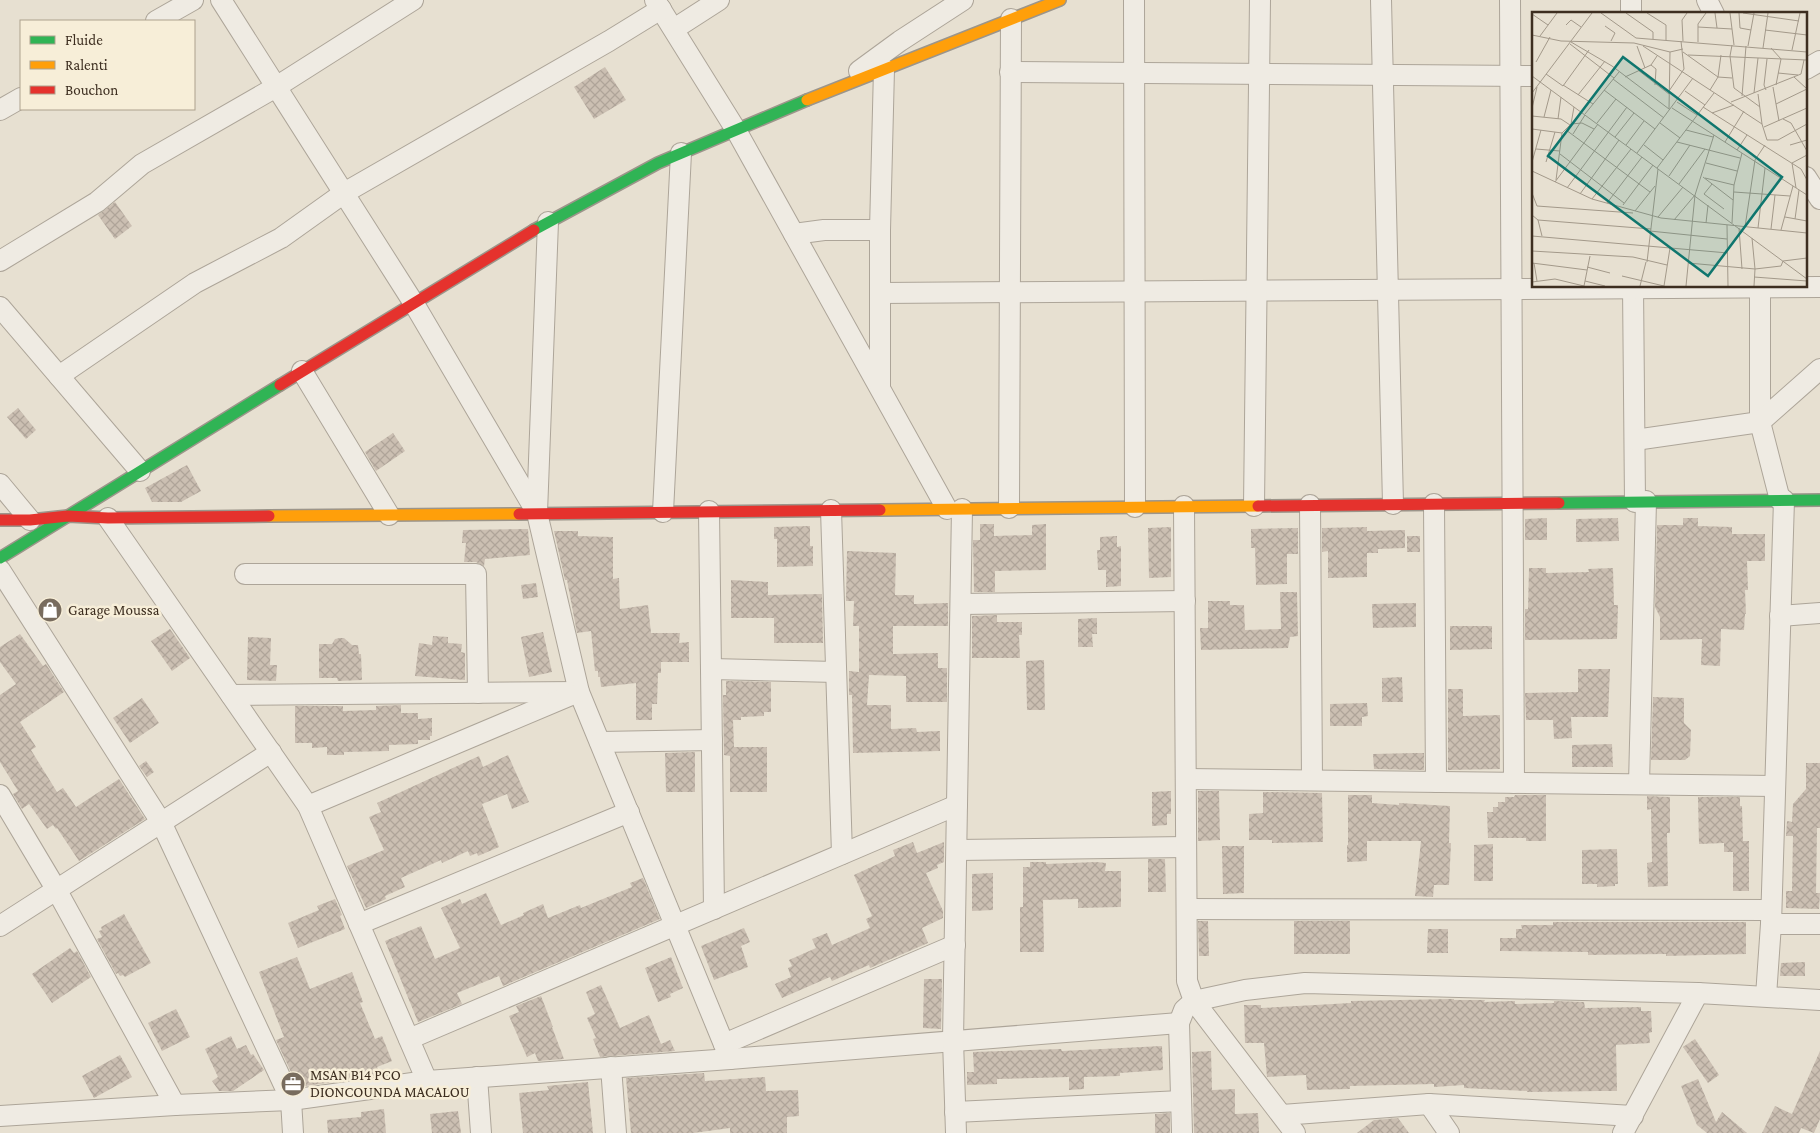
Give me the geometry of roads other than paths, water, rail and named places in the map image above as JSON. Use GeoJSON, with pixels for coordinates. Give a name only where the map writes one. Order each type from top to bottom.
{"type":"FeatureCollection","features":[{"type":"Feature","properties":{"kind":"street"},"geometry":{"type":"LineString","coordinates":[[158,20],[193,0]]}},
{"type":"Feature","properties":{"kind":"street"},"geometry":{"type":"LineString","coordinates":[[221,0],[413,302],[537,513]]}},
{"type":"Feature","properties":{"kind":"street"},"geometry":{"type":"LineString","coordinates":[[0,261],[97,202],[142,164],[276,87],[413,0]]}},
{"type":"Feature","properties":{"kind":"street"},"geometry":{"type":"LineString","coordinates":[[674,29],[719,0]]}},
{"type":"Feature","properties":{"kind":"street"},"geometry":{"type":"LineString","coordinates":[[840,86],[900,41],[963,0]]}},
{"type":"Feature","properties":{"kind":"street"},"geometry":{"type":"LineString","coordinates":[[0,558],[517,239],[658,163],[840,86],[1060,0]]}},
{"type":"Feature","properties":{"kind":"street"},"geometry":{"type":"LineString","coordinates":[[1134,0],[1135,507]]}},
{"type":"Feature","properties":{"kind":"street"},"geometry":{"type":"LineString","coordinates":[[1254,506],[1260,0]]}},
{"type":"Feature","properties":{"kind":"street"},"geometry":{"type":"LineString","coordinates":[[1381,0],[1393,504]]}},
{"type":"Feature","properties":{"kind":"street"},"geometry":{"type":"LineString","coordinates":[[1510,0],[1514,783]]}},
{"type":"Feature","properties":{"kind":"street"},"geometry":{"type":"LineString","coordinates":[[1707,0],[1713,12]]}},
{"type":"Feature","properties":{"kind":"street"},"geometry":{"type":"LineString","coordinates":[[59,376],[195,283],[281,238],[344,193],[609,41],[658,5],[736,130],[880,388],[955,509],[961,604],[953,1040],[956,1133]]}},
{"type":"Feature","properties":{"kind":"street"},"geometry":{"type":"LineString","coordinates":[[1009,508],[1011,19]]}},
{"type":"Feature","properties":{"kind":"street"},"geometry":{"type":"LineString","coordinates":[[1808,68],[1820,61]]}},
{"type":"Feature","properties":{"kind":"street"},"geometry":{"type":"LineString","coordinates":[[880,388],[880,230],[884,69]]}},
{"type":"Feature","properties":{"kind":"street"},"geometry":{"type":"LineString","coordinates":[[1010,72],[1532,76]]}},
{"type":"Feature","properties":{"kind":"street"},"geometry":{"type":"LineString","coordinates":[[0,110],[20,99]]}},
{"type":"Feature","properties":{"kind":"street"},"geometry":{"type":"LineString","coordinates":[[663,512],[681,153]]}},
{"type":"Feature","properties":{"kind":"street"},"geometry":{"type":"LineString","coordinates":[[1808,180],[1820,199]]}},
{"type":"Feature","properties":{"kind":"street"},"geometry":{"type":"LineString","coordinates":[[548,222],[537,513],[579,692],[727,1052]]}},
{"type":"Feature","properties":{"kind":"street"},"geometry":{"type":"LineString","coordinates":[[794,234],[824,230],[880,230]]}},
{"type":"Feature","properties":{"kind":"street"},"geometry":{"type":"LineString","coordinates":[[881,293],[1572,288]]}},
{"type":"Feature","properties":{"kind":"street"},"geometry":{"type":"LineString","coordinates":[[1633,288],[1635,440],[1641,502],[1639,784]]}},
{"type":"Feature","properties":{"kind":"street"},"geometry":{"type":"LineString","coordinates":[[1760,288],[1760,422],[1782,500],[1771,917],[1766,996]]}},
{"type":"Feature","properties":{"kind":"street"},"geometry":{"type":"LineString","coordinates":[[0,307],[140,471]]}},
{"type":"Feature","properties":{"kind":"street"},"geometry":{"type":"LineString","coordinates":[[1635,440],[1760,422],[1820,369]]}},
{"type":"Feature","properties":{"kind":"street"},"geometry":{"type":"LineString","coordinates":[[302,371],[389,515]]}},
{"type":"Feature","properties":{"kind":"street"},"geometry":{"type":"LineString","coordinates":[[0,484],[30,520]]}},
{"type":"Feature","properties":{"kind":"street"},"geometry":{"type":"LineString","coordinates":[[0,520],[30,520],[68,516],[108,518],[1820,500]]}},
{"type":"Feature","properties":{"kind":"street"},"geometry":{"type":"LineString","coordinates":[[1434,504],[1436,782]]}},
{"type":"Feature","properties":{"kind":"street"},"geometry":{"type":"LineString","coordinates":[[1310,505],[1312,780]]}},
{"type":"Feature","properties":{"kind":"street"},"geometry":{"type":"LineString","coordinates":[[1184,506],[1187,981],[1194,1001],[1296,1133]]}},
{"type":"Feature","properties":{"kind":"street"},"geometry":{"type":"LineString","coordinates":[[831,510],[842,854]]}},
{"type":"Feature","properties":{"kind":"street"},"geometry":{"type":"LineString","coordinates":[[709,511],[714,909]]}},
{"type":"Feature","properties":{"kind":"street"},"geometry":{"type":"LineString","coordinates":[[108,518],[308,806],[427,1081]]}},
{"type":"Feature","properties":{"kind":"street"},"geometry":{"type":"LineString","coordinates":[[0,570],[161,822],[291,1100],[293,1133]]}},
{"type":"Feature","properties":{"kind":"street"},"geometry":{"type":"LineString","coordinates":[[245,574],[476,574],[478,693]]}},
{"type":"Feature","properties":{"kind":"street"},"geometry":{"type":"LineString","coordinates":[[961,604],[1185,601]]}},
{"type":"Feature","properties":{"kind":"street"},"geometry":{"type":"LineString","coordinates":[[1780,616],[1820,614]]}},
{"type":"Feature","properties":{"kind":"street"},"geometry":{"type":"LineString","coordinates":[[711,668],[836,672]]}},
{"type":"Feature","properties":{"kind":"street"},"geometry":{"type":"LineString","coordinates":[[231,695],[579,692]]}},
{"type":"Feature","properties":{"kind":"street"},"geometry":{"type":"LineString","coordinates":[[308,806],[579,692]]}},
{"type":"Feature","properties":{"kind":"street"},"geometry":{"type":"LineString","coordinates":[[600,742],[712,740]]}},
{"type":"Feature","properties":{"kind":"street"},"geometry":{"type":"LineString","coordinates":[[0,926],[271,752]]}},
{"type":"Feature","properties":{"kind":"street"},"geometry":{"type":"LineString","coordinates":[[1186,779],[1775,786]]}},
{"type":"Feature","properties":{"kind":"street"},"geometry":{"type":"LineString","coordinates":[[0,795],[56,889],[175,1105]]}},
{"type":"Feature","properties":{"kind":"street"},"geometry":{"type":"LineString","coordinates":[[409,1040],[958,805]]}},
{"type":"Feature","properties":{"kind":"street"},"geometry":{"type":"LineString","coordinates":[[359,924],[629,812]]}},
{"type":"Feature","properties":{"kind":"street"},"geometry":{"type":"LineString","coordinates":[[957,850],[1186,847]]}},
{"type":"Feature","properties":{"kind":"street"},"geometry":{"type":"LineString","coordinates":[[1187,909],[1771,917],[1820,924]]}},
{"type":"Feature","properties":{"kind":"street"},"geometry":{"type":"LineString","coordinates":[[727,1052],[955,945]]}},
{"type":"Feature","properties":{"kind":"street"},"geometry":{"type":"LineString","coordinates":[[1182,1133],[1179,1023],[1184,1010],[1194,1001],[1245,990],[1305,983],[1698,993],[1820,1000]]}},
{"type":"Feature","properties":{"kind":"street"},"geometry":{"type":"LineString","coordinates":[[1623,1133],[1698,993]]}},
{"type":"Feature","properties":{"kind":"street"},"geometry":{"type":"LineString","coordinates":[[0,1116],[291,1100],[427,1081],[611,1067],[727,1052],[953,1040],[1179,1023]]}},
{"type":"Feature","properties":{"kind":"street"},"geometry":{"type":"LineString","coordinates":[[611,1067],[616,1133]]}},
{"type":"Feature","properties":{"kind":"street"},"geometry":{"type":"LineString","coordinates":[[476,1077],[481,1133]]}},
{"type":"Feature","properties":{"kind":"street"},"geometry":{"type":"LineString","coordinates":[[955,1112],[1181,1101]]}},
{"type":"Feature","properties":{"kind":"street"},"geometry":{"type":"LineString","coordinates":[[1282,1115],[1430,1104],[1633,1116]]}},
{"type":"Feature","properties":{"kind":"street"},"geometry":{"type":"LineString","coordinates":[[1430,1104],[1449,1133]]}},
{"type":"Feature","properties":{"kind":"place","name":"Garage Moussa"},"geometry":{"type":"Point","coordinates":[50,610]}},
{"type":"Feature","properties":{"kind":"place","name":"MSAN B14 PCO DIONCOUNDA MACALOU"},"geometry":{"type":"Point","coordinates":[293,1084]}}]}
